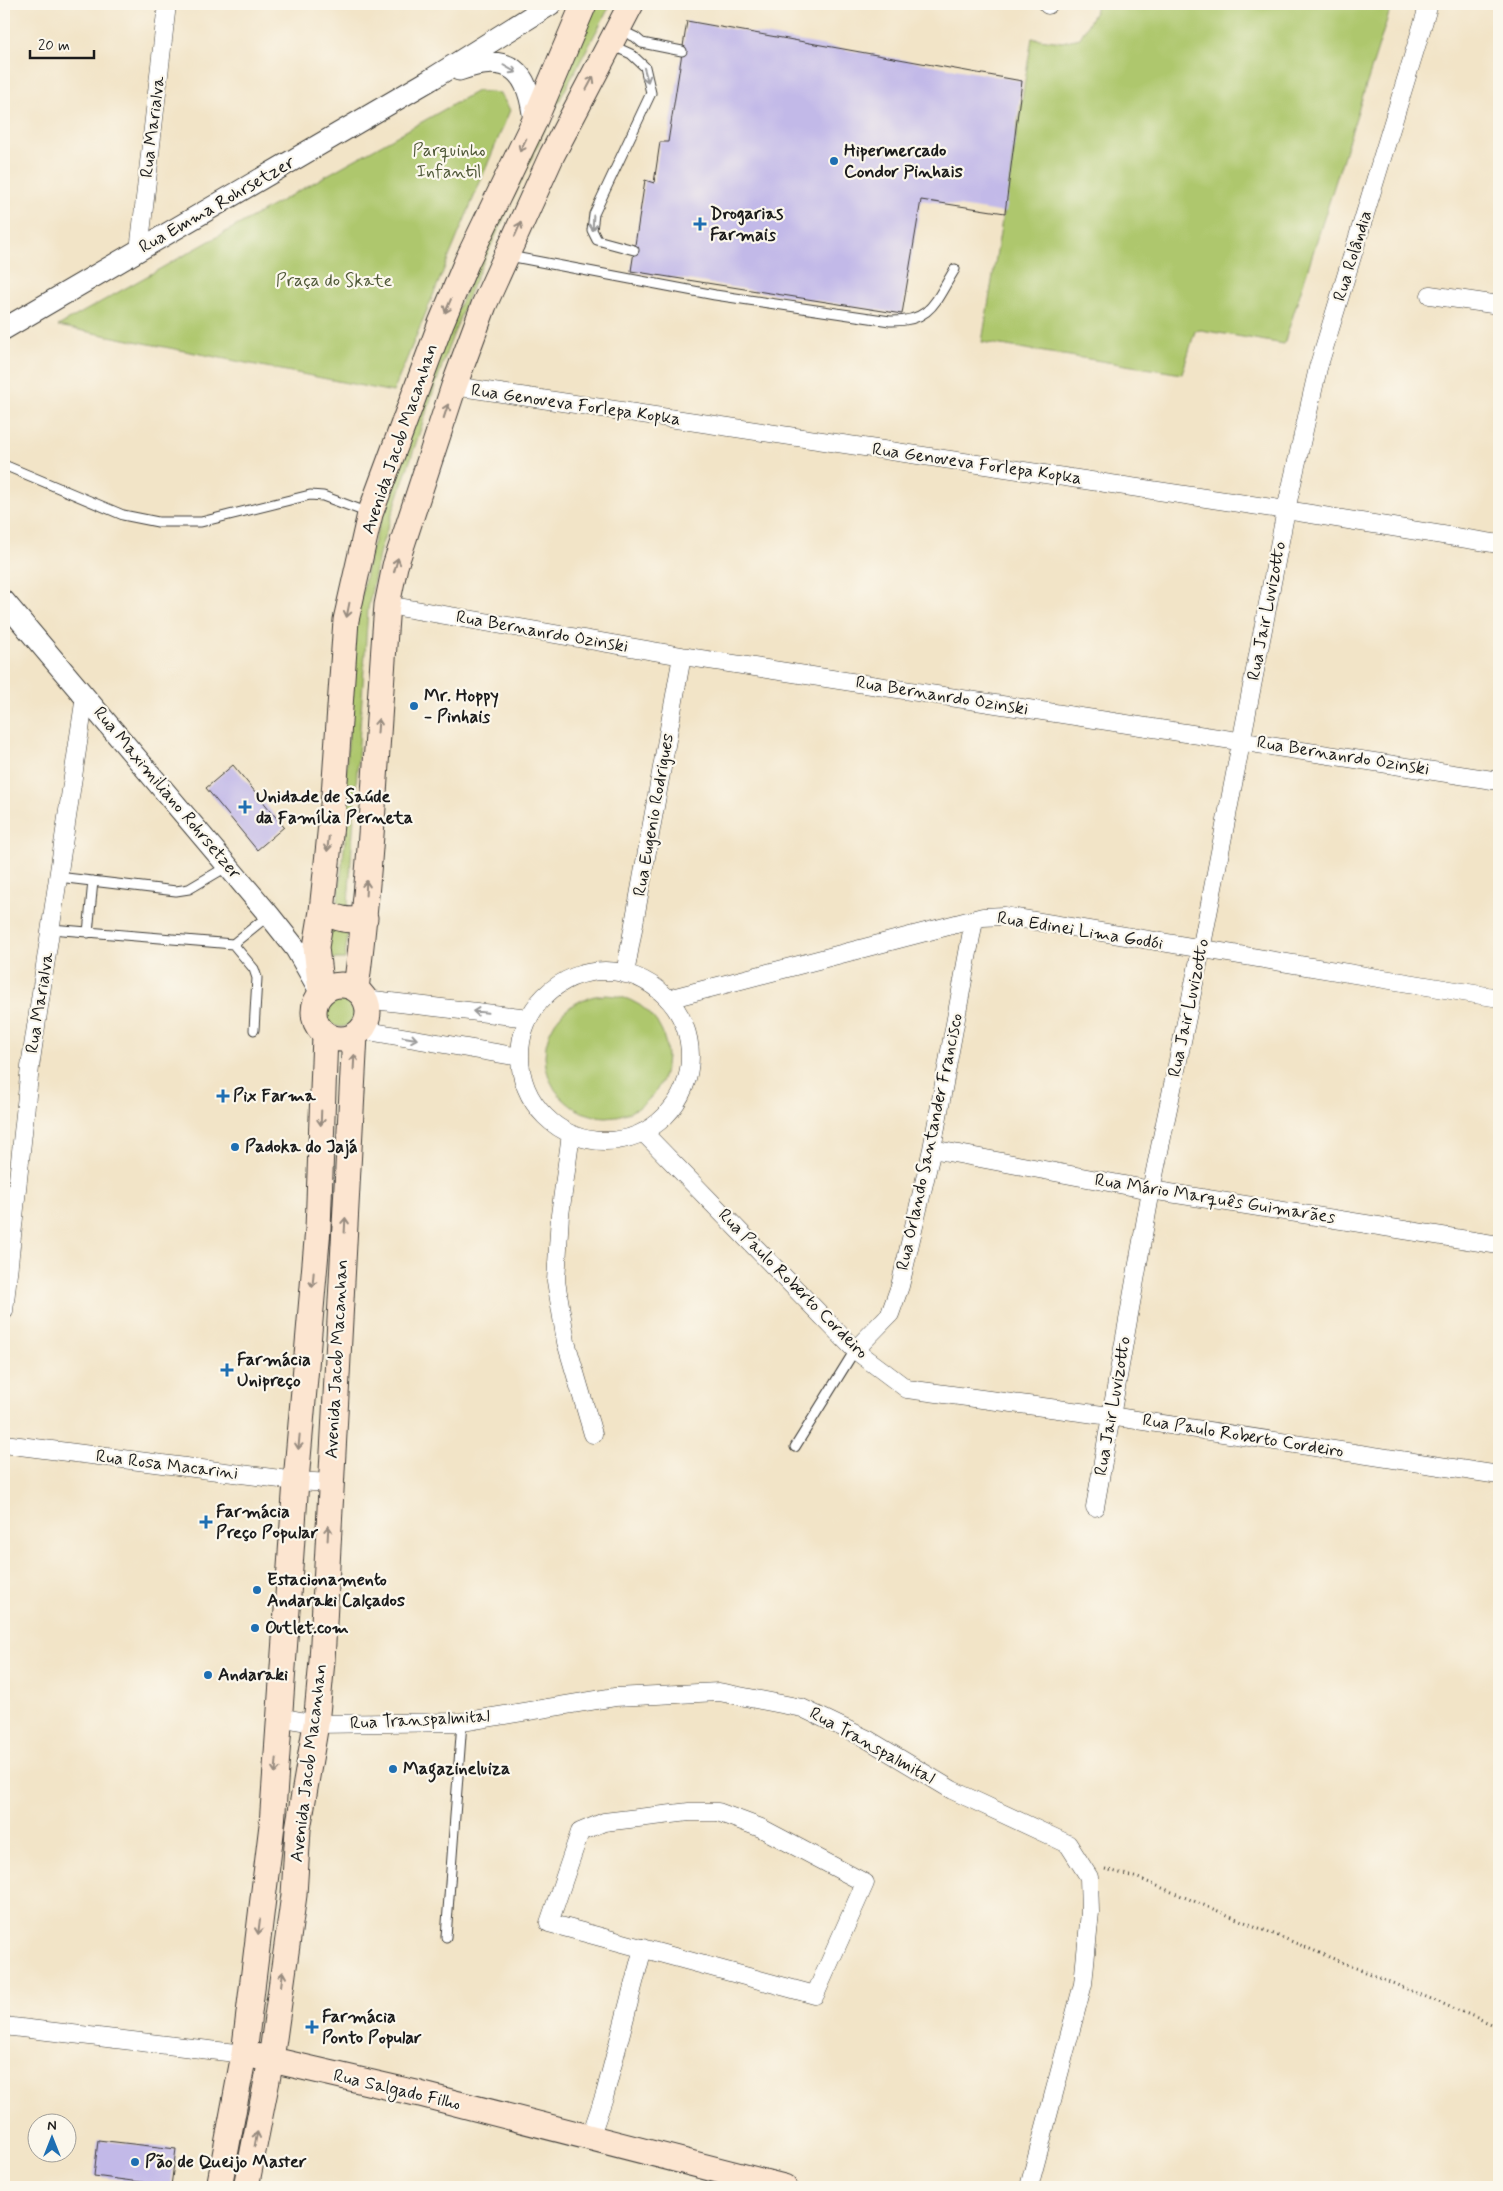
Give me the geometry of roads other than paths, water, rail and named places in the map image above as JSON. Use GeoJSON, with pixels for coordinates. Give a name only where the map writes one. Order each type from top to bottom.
{"type":"FeatureCollection","features":[{"type":"Feature","properties":{"kind":"main road","name":"Avenida Jacob Macanhan"},"geometry":{"type":"LineString","coordinates":[[321,992],[316,947],[322,910],[334,795],[346,620],[370,514],[448,306],[467,261],[534,122],[584,4]]}},
{"type":"Feature","properties":{"kind":"main road","name":"Avenida Jacob Macanhan"},"geometry":{"type":"LineString","coordinates":[[361,994],[366,880],[387,605],[395,566],[454,386],[484,305],[552,155],[631,4]]}},
{"type":"Feature","properties":{"kind":"main road"},"geometry":{"type":"LineString","coordinates":[[322,910],[339,920],[350,921],[365,918]]}},
{"type":"Feature","properties":{"kind":"main road"},"geometry":{"type":"LineString","coordinates":[[338,984],[361,994],[368,1015],[359,1032],[340,1040],[324,1034],[315,1022],[313,1014],[313,1006],[321,992],[338,984]]}},
{"type":"Feature","properties":{"kind":"main road","name":"Avenida Jacob Macanhan"},"geometry":{"type":"LineString","coordinates":[[246,2187],[271,2060],[294,1895],[298,1829],[316,1724],[322,1661],[359,1032]]}},
{"type":"Feature","properties":{"kind":"main road","name":"Avenida Jacob Macanhan"},"geometry":{"type":"LineString","coordinates":[[219,2187],[244,2054],[272,1825],[296,1481],[318,1229],[324,1034]]}},
{"type":"Feature","properties":{"kind":"main road","name":"Rua Salgado Filho"},"geometry":{"type":"LineString","coordinates":[[244,2054],[420,2094],[784,2187]]}},
{"type":"Feature","properties":{"kind":"street","name":"Rua Marialva"},"geometry":{"type":"LineString","coordinates":[[139,251],[167,4]]}},
{"type":"Feature","properties":{"kind":"street","name":"Rua Emma Rohrsetzer"},"geometry":{"type":"LineString","coordinates":[[4,329],[430,80],[551,4]]}},
{"type":"Feature","properties":{"kind":"street","name":"Rua Rolândia"},"geometry":{"type":"LineString","coordinates":[[1286,510],[1318,368],[1429,4]]}},
{"type":"Feature","properties":{"kind":"street","name":"Rua Emma Rohrsetzer"},"geometry":{"type":"LineString","coordinates":[[430,80],[476,64],[492,62],[505,65],[516,72],[524,81],[532,102],[534,122]]}},
{"type":"Feature","properties":{"kind":"street"},"geometry":{"type":"LineString","coordinates":[[1430,294],[1499,305]]}},
{"type":"Feature","properties":{"kind":"street","name":"Rua Genoveva Forlepa Kopka"},"geometry":{"type":"LineString","coordinates":[[454,386],[1286,510],[1499,544]]}},
{"type":"Feature","properties":{"kind":"street","name":"Rua Jair Luvizotto"},"geometry":{"type":"LineString","coordinates":[[1095,1507],[1152,1190],[1201,950],[1286,510]]}},
{"type":"Feature","properties":{"kind":"street","name":"Rua Maximiliano Rohrsetzer"},"geometry":{"type":"LineString","coordinates":[[4,601],[269,915],[296,949],[321,992]]}},
{"type":"Feature","properties":{"kind":"street","name":"Rua Bernanrdo Ozinski"},"geometry":{"type":"LineString","coordinates":[[387,605],[682,656],[1499,781]]}},
{"type":"Feature","properties":{"kind":"street","name":"Rua Eugenio Rodrigues"},"geometry":{"type":"LineString","coordinates":[[625,974],[682,656]]}},
{"type":"Feature","properties":{"kind":"street","name":"Rua Marialva"},"geometry":{"type":"LineString","coordinates":[[4,1311],[30,1068],[85,696]]}},
{"type":"Feature","properties":{"kind":"street","name":"Rua Edinei Lima Godói"},"geometry":{"type":"LineString","coordinates":[[668,999],[974,920],[1004,916],[1499,998]]}},
{"type":"Feature","properties":{"kind":"street","name":"Rua Orlando Santander Francisco"},"geometry":{"type":"LineString","coordinates":[[855,1350],[890,1314],[900,1286],[932,1150],[974,920]]}},
{"type":"Feature","properties":{"kind":"street"},"geometry":{"type":"LineString","coordinates":[[593,972],[625,974],[648,983],[668,999],[679,1015],[686,1032],[690,1051],[688,1072],[681,1094],[662,1119],[643,1132],[622,1139],[603,1141],[584,1139],[571,1134],[550,1121],[534,1103],[523,1081],[520,1057],[522,1037],[529,1018],[539,1002],[548,993],[569,979],[593,972]]}},
{"type":"Feature","properties":{"kind":"street"},"geometry":{"type":"LineString","coordinates":[[361,994],[529,1018]]}},
{"type":"Feature","properties":{"kind":"street"},"geometry":{"type":"LineString","coordinates":[[359,1032],[520,1057]]}},
{"type":"Feature","properties":{"kind":"street","name":"Rua Paulo Roberto Cordeiro"},"geometry":{"type":"LineString","coordinates":[[643,1132],[855,1350],[907,1389],[1110,1416],[1499,1475]]}},
{"type":"Feature","properties":{"kind":"street"},"geometry":{"type":"LineString","coordinates":[[571,1134],[560,1215],[556,1281],[566,1342],[593,1434]]}},
{"type":"Feature","properties":{"kind":"street","name":"Rua Mário Marquês Guimarães"},"geometry":{"type":"LineString","coordinates":[[932,1150],[1152,1190],[1499,1245]]}},
{"type":"Feature","properties":{"kind":"street","name":"Rua Rosa Macarini"},"geometry":{"type":"LineString","coordinates":[[4,1444],[296,1481],[331,1483]]}},
{"type":"Feature","properties":{"kind":"street","name":"Rua Transpalmital"},"geometry":{"type":"LineString","coordinates":[[280,1717],[316,1724],[462,1722],[615,1698],[719,1692],[802,1708],[867,1739],[952,1790],[1068,1844],[1089,1876],[1090,1912],[1083,1984],[1030,2187]]}},
{"type":"Feature","properties":{"kind":"street"},"geometry":{"type":"LineString","coordinates":[[688,1812],[718,1812],[761,1828],[865,1883],[815,1995],[643,1948],[549,1923],[580,1832],[604,1822],[688,1812]]}},
{"type":"Feature","properties":{"kind":"street"},"geometry":{"type":"LineString","coordinates":[[590,2138],[604,2094],[643,1948]]}},
{"type":"Feature","properties":{"kind":"street","name":"Rua Salgado Filho"},"geometry":{"type":"LineString","coordinates":[[4,2026],[244,2054]]}},
{"type":"Feature","properties":{"kind":"lane"},"geometry":{"type":"LineString","coordinates":[[614,37],[635,37],[642,43],[682,51]]}},
{"type":"Feature","properties":{"kind":"lane"},"geometry":{"type":"LineString","coordinates":[[614,37],[645,68],[651,93],[594,214],[592,230],[597,240],[634,250]]}},
{"type":"Feature","properties":{"kind":"lane"},"geometry":{"type":"LineString","coordinates":[[506,255],[715,294],[906,322],[926,314],[954,269]]}},
{"type":"Feature","properties":{"kind":"lane"},"geometry":{"type":"LineString","coordinates":[[4,465],[123,515],[158,522],[201,522],[310,495],[323,496],[370,514]]}},
{"type":"Feature","properties":{"kind":"lane"},"geometry":{"type":"LineString","coordinates":[[58,876],[176,891],[189,890],[228,865]]}},
{"type":"Feature","properties":{"kind":"lane"},"geometry":{"type":"LineString","coordinates":[[88,933],[93,881]]}},
{"type":"Feature","properties":{"kind":"lane"},"geometry":{"type":"LineString","coordinates":[[51,929],[233,944],[269,915]]}},
{"type":"Feature","properties":{"kind":"lane"},"geometry":{"type":"LineString","coordinates":[[233,944],[254,969],[257,978],[254,1030]]}},
{"type":"Feature","properties":{"kind":"lane"},"geometry":{"type":"LineString","coordinates":[[795,1447],[855,1350]]}},
{"type":"Feature","properties":{"kind":"lane"},"geometry":{"type":"LineString","coordinates":[[446,1938],[462,1722]]}},
{"type":"Feature","properties":{"kind":"place","name":"Hipermercado Condor Pinhais"},"geometry":{"type":"Point","coordinates":[834,161]}},
{"type":"Feature","properties":{"kind":"place","name":"Drogarias Farmais"},"geometry":{"type":"Point","coordinates":[700,224]}},
{"type":"Feature","properties":{"kind":"place","name":"Mr. Hoppy - Pinhais"},"geometry":{"type":"Point","coordinates":[414,706]}},
{"type":"Feature","properties":{"kind":"place","name":"Unidade de Saúde da Família Perneta"},"geometry":{"type":"Point","coordinates":[245,807]}},
{"type":"Feature","properties":{"kind":"place","name":"Pix Farma"},"geometry":{"type":"Point","coordinates":[223,1096]}},
{"type":"Feature","properties":{"kind":"place","name":"Padoka do Jajá"},"geometry":{"type":"Point","coordinates":[235,1147]}},
{"type":"Feature","properties":{"kind":"place","name":"Farmácia Unipreço"},"geometry":{"type":"Point","coordinates":[227,1370]}},
{"type":"Feature","properties":{"kind":"place","name":"Farmácia Preço Popular"},"geometry":{"type":"Point","coordinates":[206,1522]}},
{"type":"Feature","properties":{"kind":"place","name":"Estacionamento Andaraki Calçados"},"geometry":{"type":"Point","coordinates":[257,1590]}},
{"type":"Feature","properties":{"kind":"place","name":"Outlet.com"},"geometry":{"type":"Point","coordinates":[255,1628]}},
{"type":"Feature","properties":{"kind":"place","name":"Andaraki"},"geometry":{"type":"Point","coordinates":[208,1675]}},
{"type":"Feature","properties":{"kind":"place","name":"Magazineluiza"},"geometry":{"type":"Point","coordinates":[393,1769]}},
{"type":"Feature","properties":{"kind":"place","name":"Farmácia Ponto Popular"},"geometry":{"type":"Point","coordinates":[312,2027]}},
{"type":"Feature","properties":{"kind":"place","name":"Pão de Queijo Master"},"geometry":{"type":"Point","coordinates":[135,2162]}},
{"type":"Feature","properties":{"kind":"park label","name":"Parquinho Infantil"},"geometry":{"type":"Point","coordinates":[449,161]}},
{"type":"Feature","properties":{"kind":"park label","name":"Praça do Skate"},"geometry":{"type":"Point","coordinates":[334,281]}}]}
